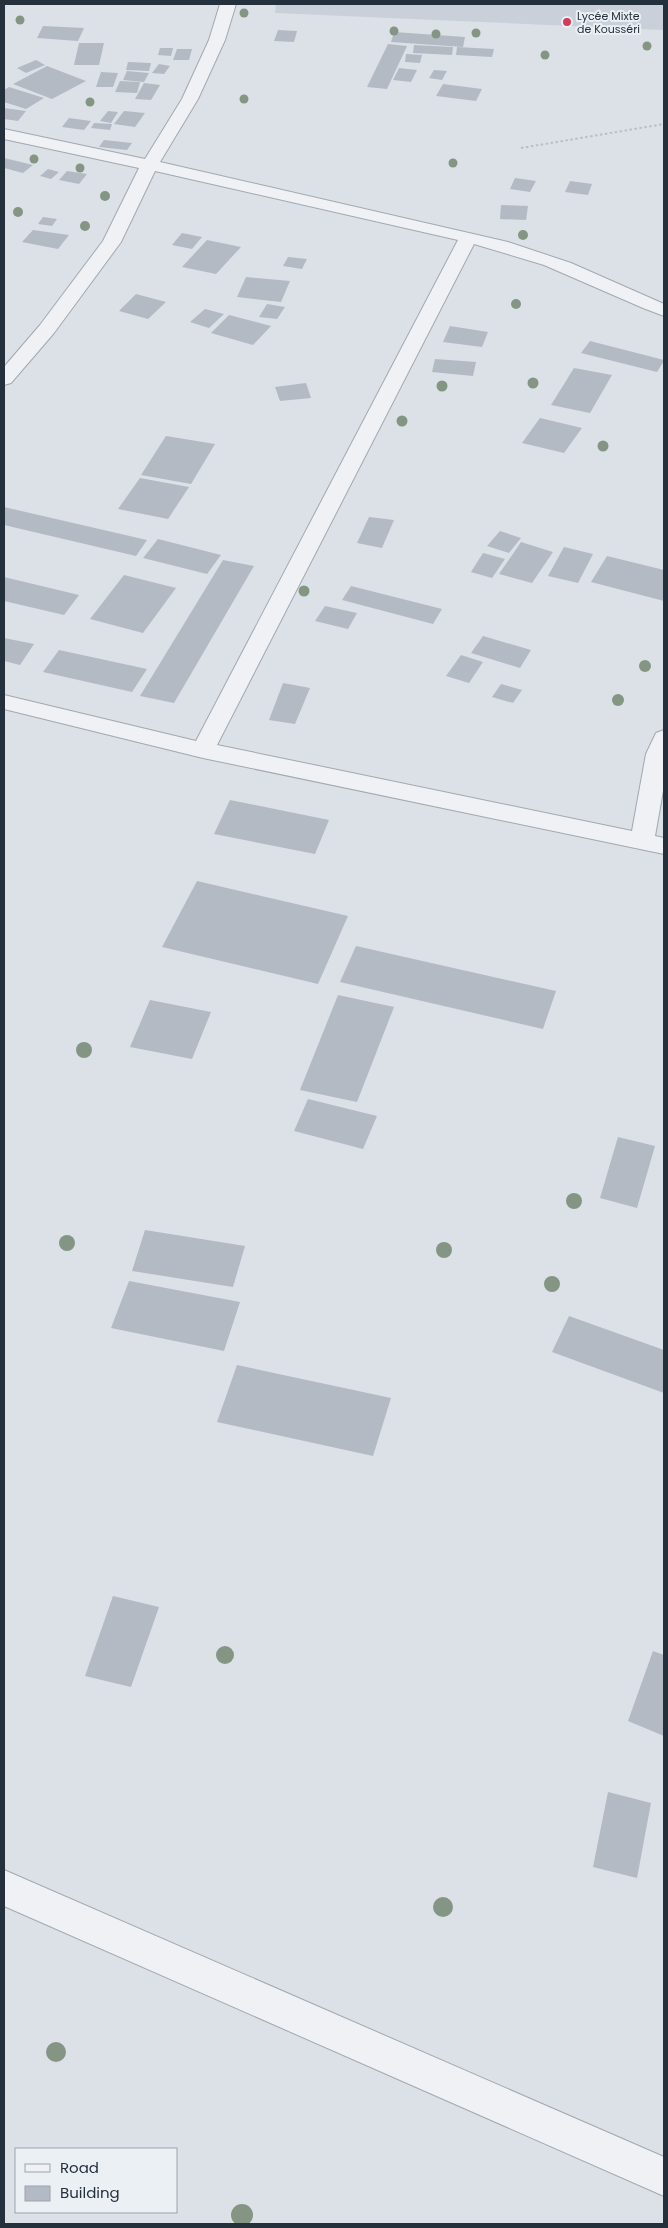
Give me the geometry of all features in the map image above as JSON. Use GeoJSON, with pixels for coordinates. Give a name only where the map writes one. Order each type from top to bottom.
{"type":"FeatureCollection","features":[{"type":"Feature","properties":{"kind":"street"},"geometry":{"type":"LineString","coordinates":[[4,379],[47,329],[112,242],[150,164],[190,99],[217,40],[228,4]]}},
{"type":"Feature","properties":{"kind":"street"},"geometry":{"type":"LineString","coordinates":[[4,134],[150,164],[468,238],[549,261],[596,280],[633,299],[664,310]]}},
{"type":"Feature","properties":{"kind":"street"},"geometry":{"type":"LineString","coordinates":[[203,750],[468,238]]}},
{"type":"Feature","properties":{"kind":"street"},"geometry":{"type":"LineString","coordinates":[[4,702],[203,750],[653,844],[658,754],[664,738]]}},
{"type":"Feature","properties":{"kind":"street"},"geometry":{"type":"LineString","coordinates":[[4,1888],[664,2177]]}},
{"type":"Feature","properties":{"kind":"path"},"geometry":{"type":"LineString","coordinates":[[521,148],[664,124]]}},
{"type":"Feature","properties":{"kind":"shaded area","name":"Lycée Mixte de Kousséri"},"geometry":{"type":"Polygon","coordinates":[[[276,4],[664,4],[664,30],[275,13],[276,4]]]}},
{"type":"Feature","properties":{"kind":"building"},"geometry":{"type":"Polygon","coordinates":[[[43,26],[84,28],[78,41],[37,38],[43,26]]]}},
{"type":"Feature","properties":{"kind":"building"},"geometry":{"type":"Polygon","coordinates":[[[278,30],[297,31],[294,42],[274,41],[278,30]]]}},
{"type":"Feature","properties":{"kind":"building"},"geometry":{"type":"Polygon","coordinates":[[[394,32],[465,37],[463,47],[391,42],[394,32]]]}},
{"type":"Feature","properties":{"kind":"building"},"geometry":{"type":"Polygon","coordinates":[[[79,43],[104,43],[99,65],[74,65],[79,43]]]}},
{"type":"Feature","properties":{"kind":"building"},"geometry":{"type":"Polygon","coordinates":[[[388,44],[407,46],[387,89],[367,87],[388,44]]]}},
{"type":"Feature","properties":{"kind":"building"},"geometry":{"type":"Polygon","coordinates":[[[414,45],[453,47],[452,55],[413,53],[414,45]]]}},
{"type":"Feature","properties":{"kind":"building"},"geometry":{"type":"Polygon","coordinates":[[[457,47],[494,49],[492,57],[456,55],[457,47]]]}},
{"type":"Feature","properties":{"kind":"building"},"geometry":{"type":"Polygon","coordinates":[[[160,48],[173,48],[171,56],[158,55],[160,48]]]}},
{"type":"Feature","properties":{"kind":"building"},"geometry":{"type":"Polygon","coordinates":[[[177,49],[192,49],[189,60],[173,60],[177,49]]]}},
{"type":"Feature","properties":{"kind":"building"},"geometry":{"type":"Polygon","coordinates":[[[406,54],[422,55],[420,63],[405,62],[406,54]]]}},
{"type":"Feature","properties":{"kind":"building"},"geometry":{"type":"Polygon","coordinates":[[[36,60],[45,65],[26,73],[17,68],[36,60]]]}},
{"type":"Feature","properties":{"kind":"building"},"geometry":{"type":"Polygon","coordinates":[[[128,62],[151,63],[149,71],[126,70],[128,62]]]}},
{"type":"Feature","properties":{"kind":"building"},"geometry":{"type":"Polygon","coordinates":[[[159,64],[170,66],[164,74],[152,73],[159,64]]]}},
{"type":"Feature","properties":{"kind":"building"},"geometry":{"type":"Polygon","coordinates":[[[47,66],[86,81],[52,99],[13,84],[47,66]]]}},
{"type":"Feature","properties":{"kind":"building"},"geometry":{"type":"Polygon","coordinates":[[[399,68],[417,70],[411,82],[393,80],[399,68]]]}},
{"type":"Feature","properties":{"kind":"building"},"geometry":{"type":"Polygon","coordinates":[[[434,70],[447,71],[442,80],[429,78],[434,70]]]}},
{"type":"Feature","properties":{"kind":"building"},"geometry":{"type":"Polygon","coordinates":[[[127,71],[149,73],[144,82],[123,80],[127,71]]]}},
{"type":"Feature","properties":{"kind":"building"},"geometry":{"type":"Polygon","coordinates":[[[101,72],[118,73],[113,87],[96,87],[101,72]]]}},
{"type":"Feature","properties":{"kind":"building"},"geometry":{"type":"Polygon","coordinates":[[[120,81],[140,82],[137,93],[115,92],[120,81]]]}},
{"type":"Feature","properties":{"kind":"building"},"geometry":{"type":"Polygon","coordinates":[[[144,83],[160,85],[151,100],[135,99],[144,83]]]}},
{"type":"Feature","properties":{"kind":"building"},"geometry":{"type":"Polygon","coordinates":[[[443,84],[482,89],[476,101],[436,96],[443,84]]]}},
{"type":"Feature","properties":{"kind":"building"},"geometry":{"type":"Polygon","coordinates":[[[9,87],[44,98],[26,109],[4,102],[4,90],[9,87]]]}},
{"type":"Feature","properties":{"kind":"building"},"geometry":{"type":"Polygon","coordinates":[[[4,108],[26,111],[18,121],[4,119],[4,108]]]}},
{"type":"Feature","properties":{"kind":"building"},"geometry":{"type":"Polygon","coordinates":[[[108,111],[118,112],[111,123],[100,121],[108,111]]]}},
{"type":"Feature","properties":{"kind":"building"},"geometry":{"type":"Polygon","coordinates":[[[124,111],[145,113],[135,127],[114,124],[124,111]]]}},
{"type":"Feature","properties":{"kind":"building"},"geometry":{"type":"Polygon","coordinates":[[[69,118],[91,121],[84,130],[62,127],[69,118]]]}},
{"type":"Feature","properties":{"kind":"building"},"geometry":{"type":"Polygon","coordinates":[[[94,123],[112,124],[110,130],[91,128],[94,123]]]}},
{"type":"Feature","properties":{"kind":"building"},"geometry":{"type":"Polygon","coordinates":[[[104,140],[132,143],[127,150],[99,147],[104,140]]]}},
{"type":"Feature","properties":{"kind":"building"},"geometry":{"type":"Polygon","coordinates":[[[4,158],[33,165],[23,173],[4,168],[4,158]]]}},
{"type":"Feature","properties":{"kind":"building"},"geometry":{"type":"Polygon","coordinates":[[[48,169],[59,172],[51,179],[40,176],[48,169]]]}},
{"type":"Feature","properties":{"kind":"building"},"geometry":{"type":"Polygon","coordinates":[[[67,171],[87,174],[79,184],[59,180],[67,171]]]}},
{"type":"Feature","properties":{"kind":"building"},"geometry":{"type":"Polygon","coordinates":[[[515,178],[536,181],[530,192],[510,189],[515,178]]]}},
{"type":"Feature","properties":{"kind":"building"},"geometry":{"type":"Polygon","coordinates":[[[570,181],[592,184],[588,195],[565,192],[570,181]]]}},
{"type":"Feature","properties":{"kind":"building"},"geometry":{"type":"Polygon","coordinates":[[[501,205],[528,206],[526,220],[500,219],[501,205]]]}},
{"type":"Feature","properties":{"kind":"building"},"geometry":{"type":"Polygon","coordinates":[[[43,217],[57,219],[52,226],[38,224],[43,217]]]}},
{"type":"Feature","properties":{"kind":"building"},"geometry":{"type":"Polygon","coordinates":[[[33,230],[69,235],[58,249],[22,242],[33,230]]]}},
{"type":"Feature","properties":{"kind":"building"},"geometry":{"type":"Polygon","coordinates":[[[182,233],[202,237],[192,249],[172,245],[182,233]]]}},
{"type":"Feature","properties":{"kind":"building"},"geometry":{"type":"Polygon","coordinates":[[[207,240],[241,247],[216,274],[182,267],[207,240]]]}},
{"type":"Feature","properties":{"kind":"building"},"geometry":{"type":"Polygon","coordinates":[[[288,257],[307,259],[302,269],[283,266],[288,257]]]}},
{"type":"Feature","properties":{"kind":"building"},"geometry":{"type":"Polygon","coordinates":[[[246,277],[290,281],[281,302],[237,297],[246,277]]]}},
{"type":"Feature","properties":{"kind":"building"},"geometry":{"type":"Polygon","coordinates":[[[136,294],[166,302],[148,319],[119,311],[136,294]]]}},
{"type":"Feature","properties":{"kind":"building"},"geometry":{"type":"Polygon","coordinates":[[[267,304],[285,307],[277,319],[259,317],[267,304]]]}},
{"type":"Feature","properties":{"kind":"building"},"geometry":{"type":"Polygon","coordinates":[[[205,309],[224,314],[209,328],[190,322],[205,309]]]}},
{"type":"Feature","properties":{"kind":"building"},"geometry":{"type":"Polygon","coordinates":[[[229,315],[271,326],[253,345],[211,333],[229,315]]]}},
{"type":"Feature","properties":{"kind":"building"},"geometry":{"type":"Polygon","coordinates":[[[450,326],[488,332],[482,347],[443,342],[450,326]]]}},
{"type":"Feature","properties":{"kind":"building"},"geometry":{"type":"Polygon","coordinates":[[[590,341],[664,361],[657,372],[581,353],[590,341]]]}},
{"type":"Feature","properties":{"kind":"building"},"geometry":{"type":"Polygon","coordinates":[[[435,359],[476,362],[473,376],[432,372],[435,359]]]}},
{"type":"Feature","properties":{"kind":"building"},"geometry":{"type":"Polygon","coordinates":[[[574,368],[612,375],[590,413],[551,405],[574,368]]]}},
{"type":"Feature","properties":{"kind":"building"},"geometry":{"type":"Polygon","coordinates":[[[306,383],[311,398],[280,401],[275,387],[306,383]]]}},
{"type":"Feature","properties":{"kind":"building"},"geometry":{"type":"Polygon","coordinates":[[[540,418],[582,428],[564,453],[522,443],[540,418]]]}},
{"type":"Feature","properties":{"kind":"building"},"geometry":{"type":"Polygon","coordinates":[[[166,436],[215,444],[191,484],[141,475],[166,436]]]}},
{"type":"Feature","properties":{"kind":"building"},"geometry":{"type":"Polygon","coordinates":[[[140,478],[189,487],[168,519],[118,509],[140,478]]]}},
{"type":"Feature","properties":{"kind":"building"},"geometry":{"type":"Polygon","coordinates":[[[4,507],[147,540],[136,556],[4,525],[4,507]]]}},
{"type":"Feature","properties":{"kind":"building"},"geometry":{"type":"Polygon","coordinates":[[[369,517],[394,520],[382,548],[357,543],[369,517]]]}},
{"type":"Feature","properties":{"kind":"building"},"geometry":{"type":"Polygon","coordinates":[[[500,531],[521,538],[509,553],[487,546],[500,531]]]}},
{"type":"Feature","properties":{"kind":"building"},"geometry":{"type":"Polygon","coordinates":[[[158,539],[221,555],[207,574],[143,558],[158,539]]]}},
{"type":"Feature","properties":{"kind":"building"},"geometry":{"type":"Polygon","coordinates":[[[521,542],[553,552],[532,583],[499,574],[521,542]]]}},
{"type":"Feature","properties":{"kind":"building"},"geometry":{"type":"Polygon","coordinates":[[[564,547],[593,554],[578,583],[548,576],[564,547]]]}},
{"type":"Feature","properties":{"kind":"building"},"geometry":{"type":"Polygon","coordinates":[[[483,553],[505,559],[492,578],[471,572],[483,553]]]}},
{"type":"Feature","properties":{"kind":"building"},"geometry":{"type":"Polygon","coordinates":[[[607,556],[664,570],[664,601],[591,582],[607,556]]]}},
{"type":"Feature","properties":{"kind":"building"},"geometry":{"type":"Polygon","coordinates":[[[223,560],[254,566],[174,703],[140,696],[223,560]]]}},
{"type":"Feature","properties":{"kind":"building"},"geometry":{"type":"Polygon","coordinates":[[[124,575],[176,588],[143,633],[90,619],[124,575]]]}},
{"type":"Feature","properties":{"kind":"building"},"geometry":{"type":"Polygon","coordinates":[[[4,577],[79,595],[64,615],[4,601],[4,577]]]}},
{"type":"Feature","properties":{"kind":"building"},"geometry":{"type":"Polygon","coordinates":[[[351,586],[442,609],[433,624],[342,600],[351,586]]]}},
{"type":"Feature","properties":{"kind":"building"},"geometry":{"type":"Polygon","coordinates":[[[325,606],[357,613],[348,629],[315,621],[325,606]]]}},
{"type":"Feature","properties":{"kind":"building"},"geometry":{"type":"Polygon","coordinates":[[[483,636],[531,650],[520,668],[471,653],[483,636]]]}},
{"type":"Feature","properties":{"kind":"building"},"geometry":{"type":"Polygon","coordinates":[[[4,638],[34,644],[20,665],[4,661],[4,638]]]}},
{"type":"Feature","properties":{"kind":"building"},"geometry":{"type":"Polygon","coordinates":[[[59,650],[147,669],[132,692],[43,672],[59,650]]]}},
{"type":"Feature","properties":{"kind":"building"},"geometry":{"type":"Polygon","coordinates":[[[461,655],[483,662],[469,683],[446,676],[461,655]]]}},
{"type":"Feature","properties":{"kind":"building"},"geometry":{"type":"Polygon","coordinates":[[[283,683],[310,688],[295,724],[269,720],[283,683]]]}},
{"type":"Feature","properties":{"kind":"building"},"geometry":{"type":"Polygon","coordinates":[[[501,684],[522,690],[513,703],[492,697],[501,684]]]}},
{"type":"Feature","properties":{"kind":"building"},"geometry":{"type":"Polygon","coordinates":[[[230,800],[329,820],[315,854],[214,834],[230,800]]]}},
{"type":"Feature","properties":{"kind":"building"},"geometry":{"type":"Polygon","coordinates":[[[197,881],[348,916],[318,984],[162,947],[197,881]]]}},
{"type":"Feature","properties":{"kind":"building"},"geometry":{"type":"Polygon","coordinates":[[[356,946],[556,991],[543,1029],[340,982],[356,946]]]}},
{"type":"Feature","properties":{"kind":"building"},"geometry":{"type":"Polygon","coordinates":[[[338,995],[394,1007],[357,1102],[300,1090],[338,995]]]}},
{"type":"Feature","properties":{"kind":"building"},"geometry":{"type":"Polygon","coordinates":[[[150,1000],[211,1012],[192,1059],[130,1047],[150,1000]]]}},
{"type":"Feature","properties":{"kind":"building"},"geometry":{"type":"Polygon","coordinates":[[[308,1099],[377,1116],[363,1149],[294,1131],[308,1099]]]}},
{"type":"Feature","properties":{"kind":"building"},"geometry":{"type":"Polygon","coordinates":[[[618,1137],[655,1146],[637,1208],[600,1198],[618,1137]]]}},
{"type":"Feature","properties":{"kind":"building"},"geometry":{"type":"Polygon","coordinates":[[[145,1230],[245,1246],[233,1287],[132,1271],[145,1230]]]}},
{"type":"Feature","properties":{"kind":"building"},"geometry":{"type":"Polygon","coordinates":[[[129,1281],[240,1302],[224,1351],[111,1328],[129,1281]]]}},
{"type":"Feature","properties":{"kind":"building"},"geometry":{"type":"Polygon","coordinates":[[[569,1316],[664,1350],[664,1393],[552,1352],[569,1316]]]}},
{"type":"Feature","properties":{"kind":"building"},"geometry":{"type":"Polygon","coordinates":[[[237,1365],[391,1398],[373,1456],[217,1422],[237,1365]]]}},
{"type":"Feature","properties":{"kind":"building"},"geometry":{"type":"Polygon","coordinates":[[[113,1596],[159,1607],[131,1687],[85,1676],[113,1596]]]}},
{"type":"Feature","properties":{"kind":"building"},"geometry":{"type":"Polygon","coordinates":[[[653,1651],[664,1655],[664,1736],[628,1721],[653,1651]]]}},
{"type":"Feature","properties":{"kind":"building"},"geometry":{"type":"Polygon","coordinates":[[[608,1792],[651,1803],[637,1878],[593,1867],[608,1792]]]}},
{"type":"Feature","properties":{"kind":"place","name":"Lycée Mixte de Kousséri"},"geometry":{"type":"Point","coordinates":[567,22]}}]}
